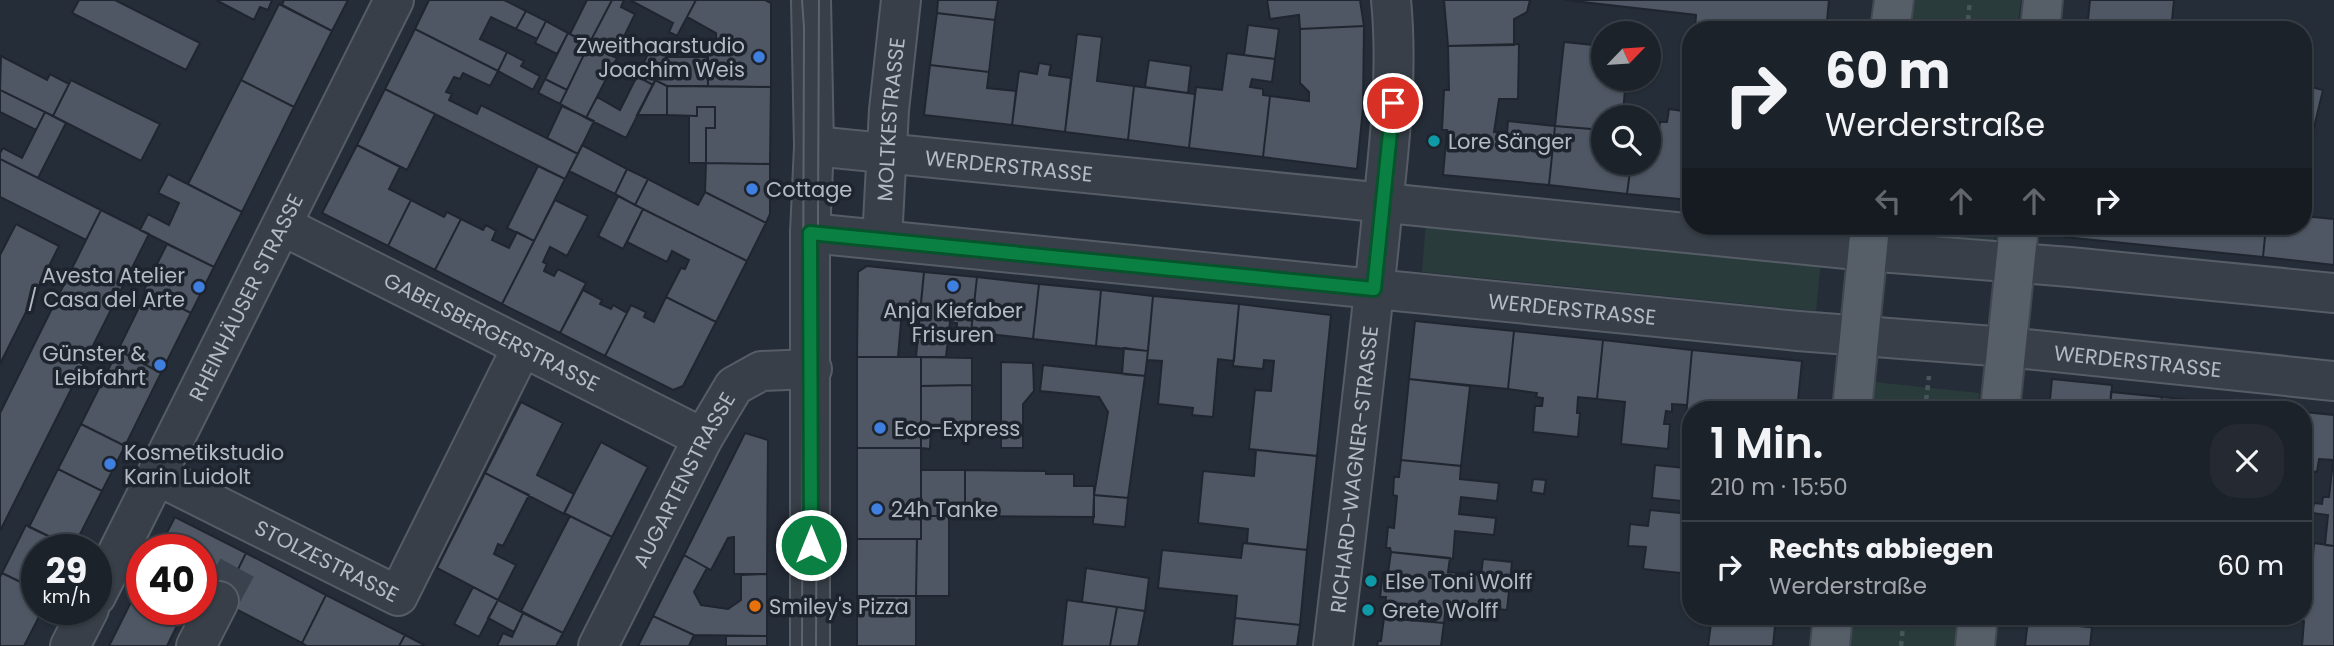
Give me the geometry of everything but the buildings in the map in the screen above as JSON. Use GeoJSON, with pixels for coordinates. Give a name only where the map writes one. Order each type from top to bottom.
{"type":"FeatureCollection","features":[{"type":"Feature","properties":{"kind":"main road"},"geometry":{"type":"LineString","coordinates":[[1891,21],[1894,0]]}},
{"type":"Feature","properties":{"kind":"main road"},"geometry":{"type":"LineString","coordinates":[[2041,21],[2043,0]]}},
{"type":"Feature","properties":{"kind":"main road"},"geometry":{"type":"LineString","coordinates":[[1853,401],[1869,238]]}},
{"type":"Feature","properties":{"kind":"main road"},"geometry":{"type":"LineString","coordinates":[[2001,401],[2017,244]]}},
{"type":"Feature","properties":{"kind":"main road"},"geometry":{"type":"LineString","coordinates":[[1830,646],[1832,625]]}},
{"type":"Feature","properties":{"kind":"main road"},"geometry":{"type":"LineString","coordinates":[[1975,646],[1977,625]]}},
{"type":"Feature","properties":{"kind":"street","name":"RHEINHÄUSER STRASSE"},"geometry":{"type":"LineString","coordinates":[[112,565],[394,0]]}},
{"type":"Feature","properties":{"kind":"street"},"geometry":{"type":"LineString","coordinates":[[810,646],[810,233],[814,146],[811,0]]}},
{"type":"Feature","properties":{"kind":"street","name":"MOLTKESTRASSE"},"geometry":{"type":"LineString","coordinates":[[882,240],[889,100],[901,0]]}},
{"type":"Feature","properties":{"kind":"street","name":"RICHARD-WAGNER-STRASSE"},"geometry":{"type":"LineString","coordinates":[[1333,646],[1393,103],[1394,25],[1391,0]]}},
{"type":"Feature","properties":{"kind":"street","name":"WERDERSTRASSE"},"geometry":{"type":"LineString","coordinates":[[814,146],[1383,203],[1682,225]]}},
{"type":"Feature","properties":{"kind":"street","name":"GABELSBERGERSTRASSE"},"geometry":{"type":"LineString","coordinates":[[283,226],[703,438]]}},
{"type":"Feature","properties":{"kind":"street","name":"WERDERSTRASSE"},"geometry":{"type":"LineString","coordinates":[[810,233],[1858,337],[2006,347],[2334,381]]}},
{"type":"Feature","properties":{"kind":"street","name":"WERDERSTRASSE"},"geometry":{"type":"LineString","coordinates":[[1827,235],[2017,244],[2334,293]]}},
{"type":"Feature","properties":{"kind":"street","name":"STOLZESTRASSE"},"geometry":{"type":"LineString","coordinates":[[158,475],[252,540],[398,596],[522,347]]}},
{"type":"Feature","properties":{"kind":"street","name":"AUGARTENSTRASSE"},"geometry":{"type":"LineString","coordinates":[[598,646],[703,438],[734,386],[761,371],[812,369]]}},
{"type":"Feature","properties":{"kind":"street"},"geometry":{"type":"LineString","coordinates":[[196,646],[219,601]]}},
{"type":"Feature","properties":{"kind":"street"},"geometry":{"type":"LineString","coordinates":[[70,646],[81,625]]}},
{"type":"Feature","properties":{"kind":"path"},"geometry":{"type":"LineString","coordinates":[[1968,21],[1970,0]]}},
{"type":"Feature","properties":{"kind":"path"},"geometry":{"type":"LineString","coordinates":[[1901,646],[1903,625]]}},
{"type":"Feature","properties":{"kind":"shaded area"},"geometry":{"type":"Polygon","coordinates":[[[1914,0],[2021,0],[2018,21],[1912,21],[1914,0]]]}},
{"type":"Feature","properties":{"kind":"shaded area"},"geometry":{"type":"Polygon","coordinates":[[[1426,221],[1821,259],[1816,311],[1422,272],[1426,221]]]}},
{"type":"Feature","properties":{"kind":"shaded area"},"geometry":{"type":"Polygon","coordinates":[[[1918,235],[1995,235],[1994,245],[1918,235]]]}},
{"type":"Feature","properties":{"kind":"shaded area"},"geometry":{"type":"Polygon","coordinates":[[[1874,382],[1979,393],[1978,401],[1872,401],[1874,382]]]}},
{"type":"Feature","properties":{"kind":"shaded area"},"geometry":{"type":"Polygon","coordinates":[[[1849,625],[1956,625],[1954,646],[1847,646],[1849,625]]]}},
{"type":"Feature","properties":{"kind":"tunnel"},"geometry":{"type":"LineString","coordinates":[[219,601],[245,553]]}},
{"type":"Feature","properties":{"kind":"tram line"},"geometry":{"type":"LineString","coordinates":[[802,0],[802,646]]}},
{"type":"Feature","properties":{"kind":"tram line"},"geometry":{"type":"LineString","coordinates":[[816,646],[819,0]]}},
{"type":"Feature","properties":{"kind":"place","name":"Zweithaarstudio Joachim Weis"},"geometry":{"type":"Point","coordinates":[759,57]}},
{"type":"Feature","properties":{"kind":"place","name":"Lore Sänger"},"geometry":{"type":"Point","coordinates":[1434,141]}},
{"type":"Feature","properties":{"kind":"place","name":"Cottage"},"geometry":{"type":"Point","coordinates":[752,189]}},
{"type":"Feature","properties":{"kind":"place","name":"Anja Kiefaber Frisuren"},"geometry":{"type":"Point","coordinates":[953,286]}},
{"type":"Feature","properties":{"kind":"place","name":"Avesta Atelier / Casa del Arte"},"geometry":{"type":"Point","coordinates":[199,287]}},
{"type":"Feature","properties":{"kind":"place","name":"Günster & Leibfahrt"},"geometry":{"type":"Point","coordinates":[160,365]}},
{"type":"Feature","properties":{"kind":"place","name":"Eco-Express"},"geometry":{"type":"Point","coordinates":[880,428]}},
{"type":"Feature","properties":{"kind":"place","name":"Kosmetikstudio Karin Luidolt"},"geometry":{"type":"Point","coordinates":[110,464]}},
{"type":"Feature","properties":{"kind":"place","name":"24h Tanke"},"geometry":{"type":"Point","coordinates":[877,509]}},
{"type":"Feature","properties":{"kind":"place","name":"Else Toni Wolff"},"geometry":{"type":"Point","coordinates":[1371,581]}},
{"type":"Feature","properties":{"kind":"place","name":"Smiley's Pizza"},"geometry":{"type":"Point","coordinates":[755,606]}},
{"type":"Feature","properties":{"kind":"place","name":"Grete Wolff"},"geometry":{"type":"Point","coordinates":[1368,610]}},
{"type":"Feature","properties":{"kind":"route"},"geometry":{"type":"LineString","coordinates":[[811,545],[810,233],[1374,289],[1393,103]]}}]}
